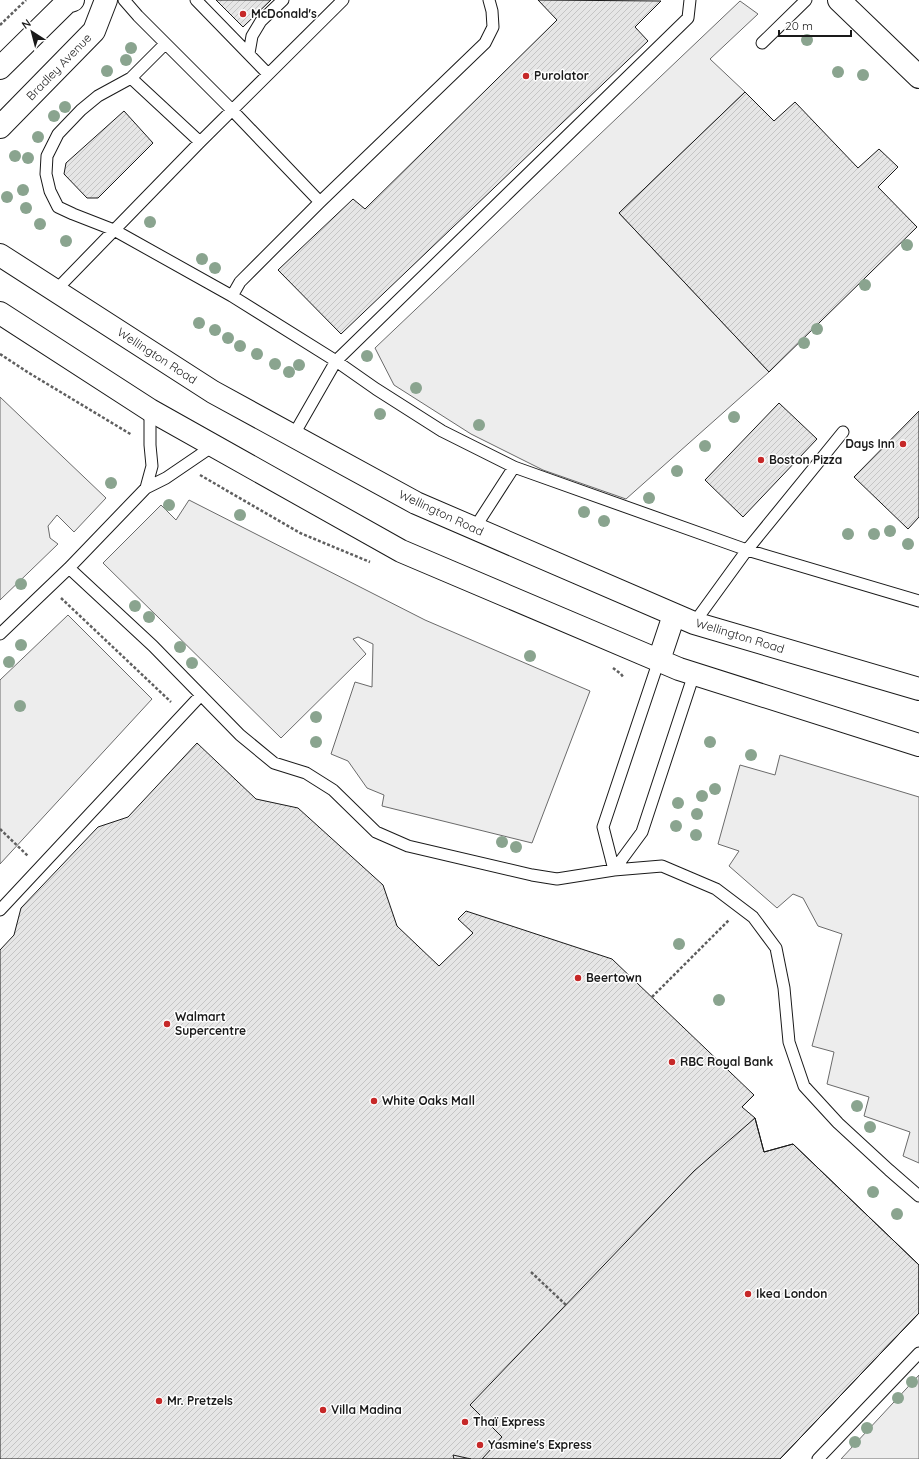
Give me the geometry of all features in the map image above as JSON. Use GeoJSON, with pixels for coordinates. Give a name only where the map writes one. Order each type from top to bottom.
{"type":"FeatureCollection","features":[{"type":"Feature","properties":{"kind":"main road"},"geometry":{"type":"LineString","coordinates":[[0,68],[67,2],[73,0]]}},
{"type":"Feature","properties":{"kind":"main road","name":"Bradley Avenue"},"geometry":{"type":"LineString","coordinates":[[0,127],[94,31],[106,0]]}},
{"type":"Feature","properties":{"kind":"main road"},"geometry":{"type":"LineString","coordinates":[[840,0],[919,77]]}},
{"type":"Feature","properties":{"kind":"main road","name":"Wellington Road"},"geometry":{"type":"LineString","coordinates":[[0,255],[213,392],[416,503],[694,623],[919,689]]}},
{"type":"Feature","properties":{"kind":"main road"},"geometry":{"type":"LineString","coordinates":[[0,313],[150,410],[401,551],[694,674],[919,745]]}},
{"type":"Feature","properties":{"kind":"main road"},"geometry":{"type":"LineString","coordinates":[[659,660],[674,614]]}},
{"type":"Feature","properties":{"kind":"lane"},"geometry":{"type":"LineString","coordinates":[[124,0],[165,44],[232,110],[320,202]]}},
{"type":"Feature","properties":{"kind":"lane"},"geometry":{"type":"LineString","coordinates":[[196,0],[268,74]]}},
{"type":"Feature","properties":{"kind":"lane"},"geometry":{"type":"LineString","coordinates":[[249,53],[252,36],[261,21],[283,0]]}},
{"type":"Feature","properties":{"kind":"lane"},"geometry":{"type":"LineString","coordinates":[[55,290],[200,142],[343,0]]}},
{"type":"Feature","properties":{"kind":"lane"},"geometry":{"type":"LineString","coordinates":[[232,296],[240,282],[320,202],[485,43],[493,28],[492,11],[488,0]]}},
{"type":"Feature","properties":{"kind":"lane"},"geometry":{"type":"LineString","coordinates":[[293,436],[336,361],[688,18],[690,0]]}},
{"type":"Feature","properties":{"kind":"lane"},"geometry":{"type":"LineString","coordinates":[[762,43],[806,0]]}},
{"type":"Feature","properties":{"kind":"lane"},"geometry":{"type":"LineString","coordinates":[[165,44],[131,78],[98,96],[81,110],[58,134],[47,156],[46,174],[50,191],[58,207],[114,230],[232,296],[336,361],[442,431],[514,467],[747,550],[919,601]]}},
{"type":"Feature","properties":{"kind":"lane"},"geometry":{"type":"LineString","coordinates":[[131,78],[200,142]]}},
{"type":"Feature","properties":{"kind":"lane"},"geometry":{"type":"LineString","coordinates":[[146,488],[152,466],[150,445],[150,410]]}},
{"type":"Feature","properties":{"kind":"lane"},"geometry":{"type":"LineString","coordinates":[[694,623],[747,550],[843,432]]}},
{"type":"Feature","properties":{"kind":"lane"},"geometry":{"type":"LineString","coordinates":[[0,634],[69,568],[146,488],[166,478],[183,465],[214,446]]}},
{"type":"Feature","properties":{"kind":"lane"},"geometry":{"type":"LineString","coordinates":[[474,529],[514,467]]}},
{"type":"Feature","properties":{"kind":"lane"},"geometry":{"type":"LineString","coordinates":[[69,568],[153,646],[240,735],[274,763],[306,773],[333,790],[376,832],[408,846],[532,875],[557,879],[614,870],[662,866],[716,889],[753,917],[776,948],[784,988],[790,1042],[804,1086],[838,1123],[919,1196]]}},
{"type":"Feature","properties":{"kind":"lane"},"geometry":{"type":"LineString","coordinates":[[614,870],[603,827],[659,660]]}},
{"type":"Feature","properties":{"kind":"lane"},"geometry":{"type":"LineString","coordinates":[[614,870],[642,832],[694,674]]}},
{"type":"Feature","properties":{"kind":"lane"},"geometry":{"type":"LineString","coordinates":[[0,910],[201,695]]}},
{"type":"Feature","properties":{"kind":"lane"},"geometry":{"type":"LineString","coordinates":[[818,1459],[919,1353]]}},
{"type":"Feature","properties":{"kind":"path"},"geometry":{"type":"LineString","coordinates":[[0,25],[26,0]]}},
{"type":"Feature","properties":{"kind":"path"},"geometry":{"type":"LineString","coordinates":[[49,587],[183,715]]}},
{"type":"Feature","properties":{"kind":"path"},"geometry":{"type":"LineString","coordinates":[[0,829],[40,867]]}},
{"type":"Feature","properties":{"kind":"path"},"geometry":{"type":"LineString","coordinates":[[652,998],[741,908]]}},
{"type":"Feature","properties":{"kind":"path"},"geometry":{"type":"LineString","coordinates":[[531,1272],[566,1305]]}},
{"type":"Feature","properties":{"kind":"shaded area"},"geometry":{"type":"Polygon","coordinates":[[[740,1],[758,14],[710,59],[745,92],[619,213],[769,372],[626,499],[543,470],[471,434],[394,385],[375,348],[740,1]]]}},
{"type":"Feature","properties":{"kind":"shaded area"},"geometry":{"type":"Polygon","coordinates":[[[0,397],[106,498],[74,532],[57,515],[48,526],[50,538],[58,544],[0,600],[0,397]]]}},
{"type":"Feature","properties":{"kind":"shaded area"},"geometry":{"type":"Polygon","coordinates":[[[189,500],[425,620],[590,691],[532,843],[382,806],[384,795],[367,788],[348,761],[331,754],[355,682],[372,687],[373,644],[358,637],[353,639],[366,654],[281,738],[103,563],[161,505],[176,520],[189,500]]]}},
{"type":"Feature","properties":{"kind":"shaded area"},"geometry":{"type":"Polygon","coordinates":[[[68,615],[152,699],[0,864],[0,680],[68,615]]]}},
{"type":"Feature","properties":{"kind":"shaded area"},"geometry":{"type":"Polygon","coordinates":[[[780,755],[919,797],[919,1163],[903,1156],[910,1132],[864,1116],[869,1097],[827,1084],[834,1052],[812,1046],[842,934],[818,926],[803,898],[793,894],[777,908],[729,866],[739,851],[718,844],[740,765],[775,775],[780,755]]]}},
{"type":"Feature","properties":{"kind":"shaded area"},"geometry":{"type":"Polygon","coordinates":[[[919,1375],[919,1459],[841,1459],[919,1375]]]}},
{"type":"Feature","properties":{"kind":"building","name":"McDonald's"},"geometry":{"type":"Polygon","coordinates":[[[216,0],[271,0],[243,27],[216,0]]]}},
{"type":"Feature","properties":{"kind":"building"},"geometry":{"type":"Polygon","coordinates":[[[538,0],[661,1],[635,27],[648,41],[341,334],[278,270],[353,199],[365,209],[557,20],[538,0]]]}},
{"type":"Feature","properties":{"kind":"building"},"geometry":{"type":"Polygon","coordinates":[[[745,92],[774,121],[795,102],[858,168],[879,149],[898,167],[878,187],[917,227],[769,372],[619,213],[745,92]]]}},
{"type":"Feature","properties":{"kind":"building"},"geometry":{"type":"Polygon","coordinates":[[[124,111],[153,143],[98,198],[87,198],[64,174],[66,163],[124,111]]]}},
{"type":"Feature","properties":{"kind":"building","name":"Boston Pizza"},"geometry":{"type":"Polygon","coordinates":[[[779,403],[817,439],[743,517],[705,480],[779,403]]]}},
{"type":"Feature","properties":{"kind":"building","name":"Days Inn"},"geometry":{"type":"Polygon","coordinates":[[[919,411],[919,517],[908,529],[854,477],[919,411]]]}},
{"type":"Feature","properties":{"kind":"building","name":"White Oaks Mall"},"geometry":{"type":"Polygon","coordinates":[[[197,743],[256,799],[298,808],[383,885],[397,926],[439,966],[473,933],[458,919],[466,911],[612,959],[754,1095],[742,1107],[755,1118],[764,1152],[793,1144],[919,1265],[919,1313],[780,1459],[0,1459],[0,950],[14,935],[21,908],[98,827],[128,817],[197,743]]]}},
{"type":"Feature","properties":{"kind":"building","name":"Ikea London"},"geometry":{"type":"Polygon","coordinates":[[[755,1118],[764,1152],[793,1144],[919,1265],[919,1313],[780,1459],[482,1459],[502,1437],[470,1405],[694,1171],[755,1118]]]}},
{"type":"Feature","properties":{"kind":"building"},"geometry":{"type":"Polygon","coordinates":[[[453,1455],[471,1459],[454,1459],[453,1455]]]}},
{"type":"Feature","properties":{"kind":"place","name":"McDonald's"},"geometry":{"type":"Point","coordinates":[243,14]}},
{"type":"Feature","properties":{"kind":"place","name":"Purolator"},"geometry":{"type":"Point","coordinates":[526,76]}},
{"type":"Feature","properties":{"kind":"place","name":"Days Inn"},"geometry":{"type":"Point","coordinates":[903,444]}},
{"type":"Feature","properties":{"kind":"place","name":"Boston Pizza"},"geometry":{"type":"Point","coordinates":[761,460]}},
{"type":"Feature","properties":{"kind":"place","name":"Beertown"},"geometry":{"type":"Point","coordinates":[578,978]}},
{"type":"Feature","properties":{"kind":"place","name":"Walmart Supercentre"},"geometry":{"type":"Point","coordinates":[167,1024]}},
{"type":"Feature","properties":{"kind":"place","name":"RBC Royal Bank"},"geometry":{"type":"Point","coordinates":[672,1062]}},
{"type":"Feature","properties":{"kind":"place","name":"White Oaks Mall"},"geometry":{"type":"Point","coordinates":[374,1101]}},
{"type":"Feature","properties":{"kind":"place","name":"Ikea London"},"geometry":{"type":"Point","coordinates":[748,1294]}},
{"type":"Feature","properties":{"kind":"place","name":"Mr. Pretzels"},"geometry":{"type":"Point","coordinates":[159,1401]}},
{"type":"Feature","properties":{"kind":"place","name":"Villa Madina"},"geometry":{"type":"Point","coordinates":[323,1410]}},
{"type":"Feature","properties":{"kind":"place","name":"Thaï Express"},"geometry":{"type":"Point","coordinates":[465,1422]}},
{"type":"Feature","properties":{"kind":"place","name":"Yasmine's Express"},"geometry":{"type":"Point","coordinates":[480,1445]}}]}
